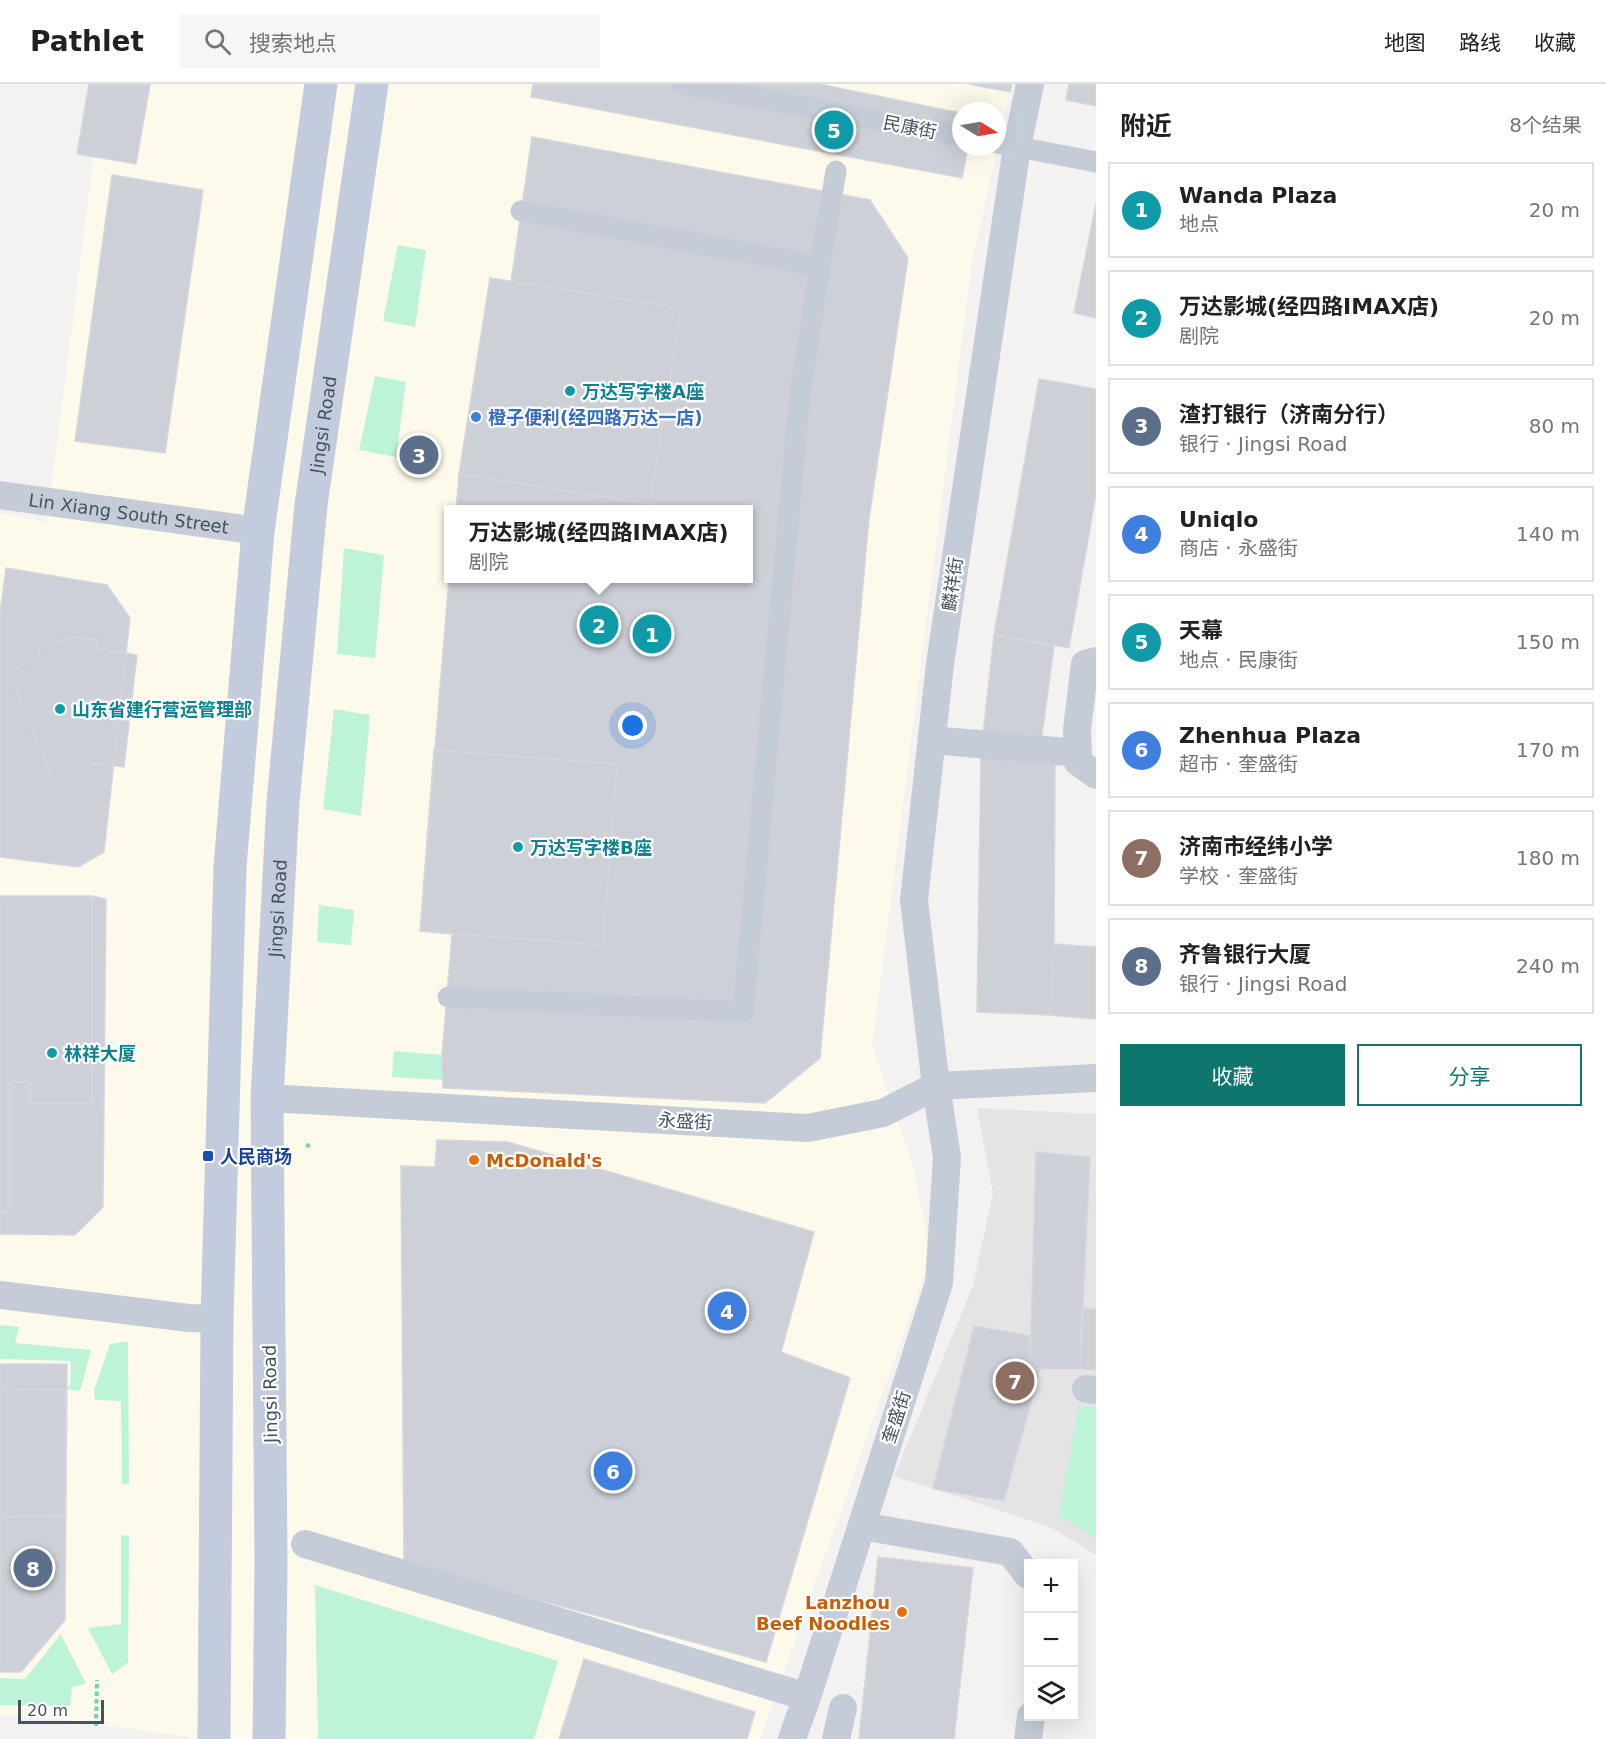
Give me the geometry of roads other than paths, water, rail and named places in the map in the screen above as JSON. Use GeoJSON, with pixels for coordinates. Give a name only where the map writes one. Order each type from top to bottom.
{"type":"FeatureCollection","features":[{"type":"Feature","properties":{"kind":"main road"},"geometry":{"type":"LineString","coordinates":[[214,1739],[217,1319],[230,867],[258,531],[321,84]]}},
{"type":"Feature","properties":{"kind":"main road","name":"Jingsi Road"},"geometry":{"type":"LineString","coordinates":[[269,1739],[271,1562],[267,1098],[283,802],[309,516],[372,84]]}},
{"type":"Feature","properties":{"kind":"street","name":"民康街"},"geometry":{"type":"LineString","coordinates":[[682,84],[952,134]]}},
{"type":"Feature","properties":{"kind":"street","name":"麟祥街"},"geometry":{"type":"LineString","coordinates":[[936,1086],[914,900],[942,652],[1007,145],[1030,84]]}},
{"type":"Feature","properties":{"kind":"street"},"geometry":{"type":"LineString","coordinates":[[1007,145],[1096,162]]}},
{"type":"Feature","properties":{"kind":"street"},"geometry":{"type":"LineString","coordinates":[[448,998],[743,1012],[800,394],[836,171]]}},
{"type":"Feature","properties":{"kind":"street"},"geometry":{"type":"LineString","coordinates":[[521,211],[820,266]]}},
{"type":"Feature","properties":{"kind":"street","name":"Lin Xiang South Street"},"geometry":{"type":"LineString","coordinates":[[0,495],[258,531]]}},
{"type":"Feature","properties":{"kind":"street"},"geometry":{"type":"LineString","coordinates":[[1096,661],[1085,664],[1077,729],[1078,762],[1096,775]]}},
{"type":"Feature","properties":{"kind":"street"},"geometry":{"type":"LineString","coordinates":[[932,740],[1078,753]]}},
{"type":"Feature","properties":{"kind":"street","name":"永盛街"},"geometry":{"type":"LineString","coordinates":[[267,1098],[808,1128],[883,1113],[936,1086],[1096,1078]]}},
{"type":"Feature","properties":{"kind":"street","name":"奎盛街"},"geometry":{"type":"LineString","coordinates":[[792,1739],[939,1283],[947,1157],[936,1086]]}},
{"type":"Feature","properties":{"kind":"street"},"geometry":{"type":"LineString","coordinates":[[0,1295],[189,1318],[217,1319]]}},
{"type":"Feature","properties":{"kind":"street"},"geometry":{"type":"LineString","coordinates":[[862,1526],[1010,1552],[1024,1569]]}},
{"type":"Feature","properties":{"kind":"street"},"geometry":{"type":"LineString","coordinates":[[305,1544],[807,1697]]}},
{"type":"Feature","properties":{"kind":"street"},"geometry":{"type":"LineString","coordinates":[[836,1739],[843,1708]]}},
{"type":"Feature","properties":{"kind":"street"},"geometry":{"type":"LineString","coordinates":[[1028,1739],[1030,1721]]}},
{"type":"Feature","properties":{"kind":"place","name":"天幕"},"geometry":{"type":"Point","coordinates":[834,130]}},
{"type":"Feature","properties":{"kind":"place","name":"万达写字楼A座"},"geometry":{"type":"Point","coordinates":[570,391]}},
{"type":"Feature","properties":{"kind":"place","name":"橙子便利(经四路万达一店)"},"geometry":{"type":"Point","coordinates":[476,417]}},
{"type":"Feature","properties":{"kind":"place","name":"渣打银行（济南分行）"},"geometry":{"type":"Point","coordinates":[419,455]}},
{"type":"Feature","properties":{"kind":"place","name":"万达影城(经四路IMAX店)"},"geometry":{"type":"Point","coordinates":[599,625]}},
{"type":"Feature","properties":{"kind":"place","name":"Wanda Plaza"},"geometry":{"type":"Point","coordinates":[652,634]}},
{"type":"Feature","properties":{"kind":"place","name":"山东省建行营运管理部"},"geometry":{"type":"Point","coordinates":[60,709]}},
{"type":"Feature","properties":{"kind":"place","name":"万达写字楼B座"},"geometry":{"type":"Point","coordinates":[518,847]}},
{"type":"Feature","properties":{"kind":"place","name":"林祥大厦"},"geometry":{"type":"Point","coordinates":[52,1053]}},
{"type":"Feature","properties":{"kind":"place","name":"人民商场"},"geometry":{"type":"Point","coordinates":[208,1156]}},
{"type":"Feature","properties":{"kind":"place","name":"McDonald's"},"geometry":{"type":"Point","coordinates":[474,1160]}},
{"type":"Feature","properties":{"kind":"place","name":"Uniqlo"},"geometry":{"type":"Point","coordinates":[727,1311]}},
{"type":"Feature","properties":{"kind":"place","name":"济南市经纬小学"},"geometry":{"type":"Point","coordinates":[1015,1381]}},
{"type":"Feature","properties":{"kind":"place","name":"Zhenhua Plaza"},"geometry":{"type":"Point","coordinates":[613,1471]}},
{"type":"Feature","properties":{"kind":"place","name":"齐鲁银行大厦"},"geometry":{"type":"Point","coordinates":[33,1568]}},
{"type":"Feature","properties":{"kind":"place","name":"Lanzhou Beef Noodles"},"geometry":{"type":"Point","coordinates":[902,1612]}}]}
